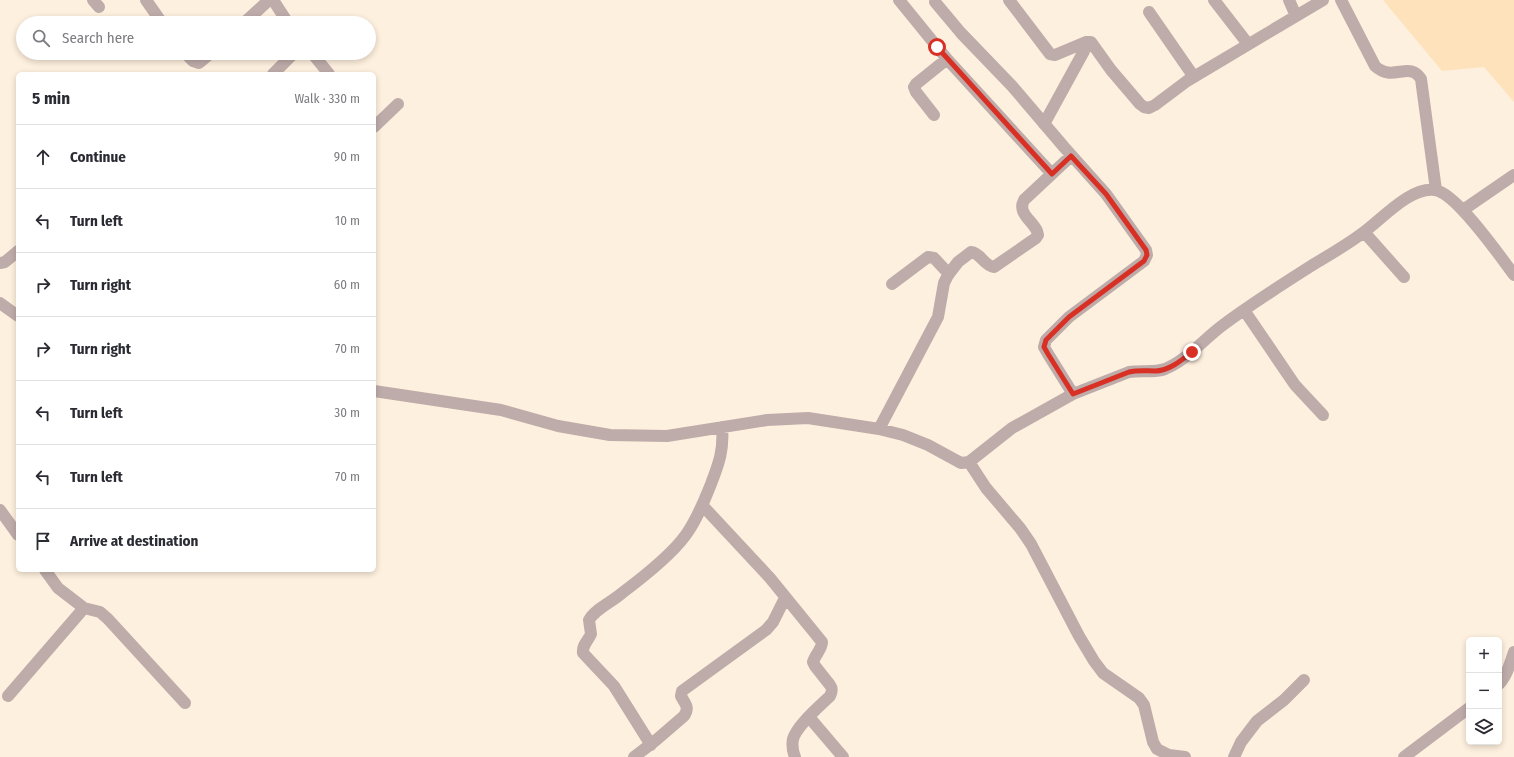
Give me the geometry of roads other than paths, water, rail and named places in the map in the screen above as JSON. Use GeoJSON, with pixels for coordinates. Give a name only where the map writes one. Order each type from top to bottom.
{"type":"FeatureCollection","features":[{"type":"Feature","properties":{"kind":"street"},"geometry":{"type":"LineString","coordinates":[[146,0],[157,16]]}},
{"type":"Feature","properties":{"kind":"street"},"geometry":{"type":"LineString","coordinates":[[252,16],[269,0]]}},
{"type":"Feature","properties":{"kind":"street"},"geometry":{"type":"LineString","coordinates":[[273,0],[283,16]]}},
{"type":"Feature","properties":{"kind":"street"},"geometry":{"type":"LineString","coordinates":[[899,0],[947,59],[1052,174]]}},
{"type":"Feature","properties":{"kind":"street"},"geometry":{"type":"LineString","coordinates":[[1009,0],[1050,54],[1055,55],[1089,41],[1093,44],[1111,70],[1140,104],[1149,108],[1194,77],[1323,0]]}},
{"type":"Feature","properties":{"kind":"street"},"geometry":{"type":"LineString","coordinates":[[1214,0],[1248,44]]}},
{"type":"Feature","properties":{"kind":"street"},"geometry":{"type":"LineString","coordinates":[[1289,0],[1296,16]]}},
{"type":"Feature","properties":{"kind":"street"},"geometry":{"type":"LineString","coordinates":[[1341,0],[1374,66],[1387,74],[1406,71],[1413,72],[1421,79],[1436,190]]}},
{"type":"Feature","properties":{"kind":"street"},"geometry":{"type":"LineString","coordinates":[[935,2],[961,33],[1012,86],[1071,156],[1106,194],[1144,245],[1147,255],[1144,261],[1069,317],[1046,340],[1044,347],[1073,394]]}},
{"type":"Feature","properties":{"kind":"street"},"geometry":{"type":"LineString","coordinates":[[1149,12],[1194,77]]}},
{"type":"Feature","properties":{"kind":"street"},"geometry":{"type":"LineString","coordinates":[[1044,124],[1084,51],[1086,42]]}},
{"type":"Feature","properties":{"kind":"street"},"geometry":{"type":"LineString","coordinates":[[934,115],[916,92],[914,87],[947,59]]}},
{"type":"Feature","properties":{"kind":"street"},"geometry":{"type":"LineString","coordinates":[[191,60],[199,63],[203,60]]}},
{"type":"Feature","properties":{"kind":"street"},"geometry":{"type":"LineString","coordinates":[[275,72],[287,60]]}},
{"type":"Feature","properties":{"kind":"street"},"geometry":{"type":"LineString","coordinates":[[318,60],[327,72]]}},
{"type":"Feature","properties":{"kind":"street"},"geometry":{"type":"LineString","coordinates":[[376,125],[398,104]]}},
{"type":"Feature","properties":{"kind":"street"},"geometry":{"type":"LineString","coordinates":[[879,429],[938,318],[944,283],[949,274],[958,262],[971,252],[975,252],[987,264],[994,267],[1036,238],[1038,234],[1037,231],[1022,212],[1022,204],[1024,200],[1071,156]]}},
{"type":"Feature","properties":{"kind":"street"},"geometry":{"type":"LineString","coordinates":[[1463,210],[1514,175]]}},
{"type":"Feature","properties":{"kind":"street"},"geometry":{"type":"LineString","coordinates":[[376,391],[501,410],[558,426],[610,435],[667,436],[767,420],[808,418],[879,429],[903,435],[961,463],[969,462],[1012,428],[1073,394],[1129,372],[1139,370],[1156,371],[1165,369],[1181,360],[1244,310],[1364,232],[1410,195],[1426,189],[1436,190],[1453,200],[1463,210],[1514,275]]}},
{"type":"Feature","properties":{"kind":"street"},"geometry":{"type":"LineString","coordinates":[[1364,232],[1404,277]]}},
{"type":"Feature","properties":{"kind":"street"},"geometry":{"type":"LineString","coordinates":[[0,263],[5,262],[16,253]]}},
{"type":"Feature","properties":{"kind":"street"},"geometry":{"type":"LineString","coordinates":[[892,284],[928,257],[934,258],[949,274]]}},
{"type":"Feature","properties":{"kind":"street"},"geometry":{"type":"LineString","coordinates":[[0,303],[16,315]]}},
{"type":"Feature","properties":{"kind":"street"},"geometry":{"type":"LineString","coordinates":[[1244,310],[1295,385],[1323,415]]}},
{"type":"Feature","properties":{"kind":"street"},"geometry":{"type":"LineString","coordinates":[[651,745],[614,686],[583,653],[583,648],[591,634],[589,620],[673,549],[686,536],[702,506],[722,454],[724,444],[722,427]]}},
{"type":"Feature","properties":{"kind":"street"},"geometry":{"type":"LineString","coordinates":[[969,462],[986,488],[1020,528],[1031,544],[1079,636],[1103,674],[1139,698],[1144,705],[1153,742],[1157,749],[1169,755],[1185,757]]}},
{"type":"Feature","properties":{"kind":"street"},"geometry":{"type":"LineString","coordinates":[[702,506],[770,578],[822,642],[822,646],[816,654],[813,662],[832,688],[830,696],[799,728],[793,738],[795,757]]}},
{"type":"Feature","properties":{"kind":"street"},"geometry":{"type":"LineString","coordinates":[[0,510],[16,531]]}},
{"type":"Feature","properties":{"kind":"street"},"geometry":{"type":"LineString","coordinates":[[46,572],[58,588],[84,608],[100,612],[108,619],[185,703]]}},
{"type":"Feature","properties":{"kind":"street"},"geometry":{"type":"LineString","coordinates":[[634,757],[651,745],[684,716],[687,711],[687,707],[681,696],[682,691],[766,630],[773,622],[785,598]]}},
{"type":"Feature","properties":{"kind":"street"},"geometry":{"type":"LineString","coordinates":[[8,696],[84,608]]}},
{"type":"Feature","properties":{"kind":"street"},"geometry":{"type":"LineString","coordinates":[[1502,681],[1508,671],[1514,652]]}},
{"type":"Feature","properties":{"kind":"street"},"geometry":{"type":"LineString","coordinates":[[1234,757],[1241,742],[1257,721],[1284,700],[1304,680]]}},
{"type":"Feature","properties":{"kind":"street"},"geometry":{"type":"LineString","coordinates":[[1404,757],[1468,709]]}},
{"type":"Feature","properties":{"kind":"street"},"geometry":{"type":"LineString","coordinates":[[809,717],[843,757]]}}]}
